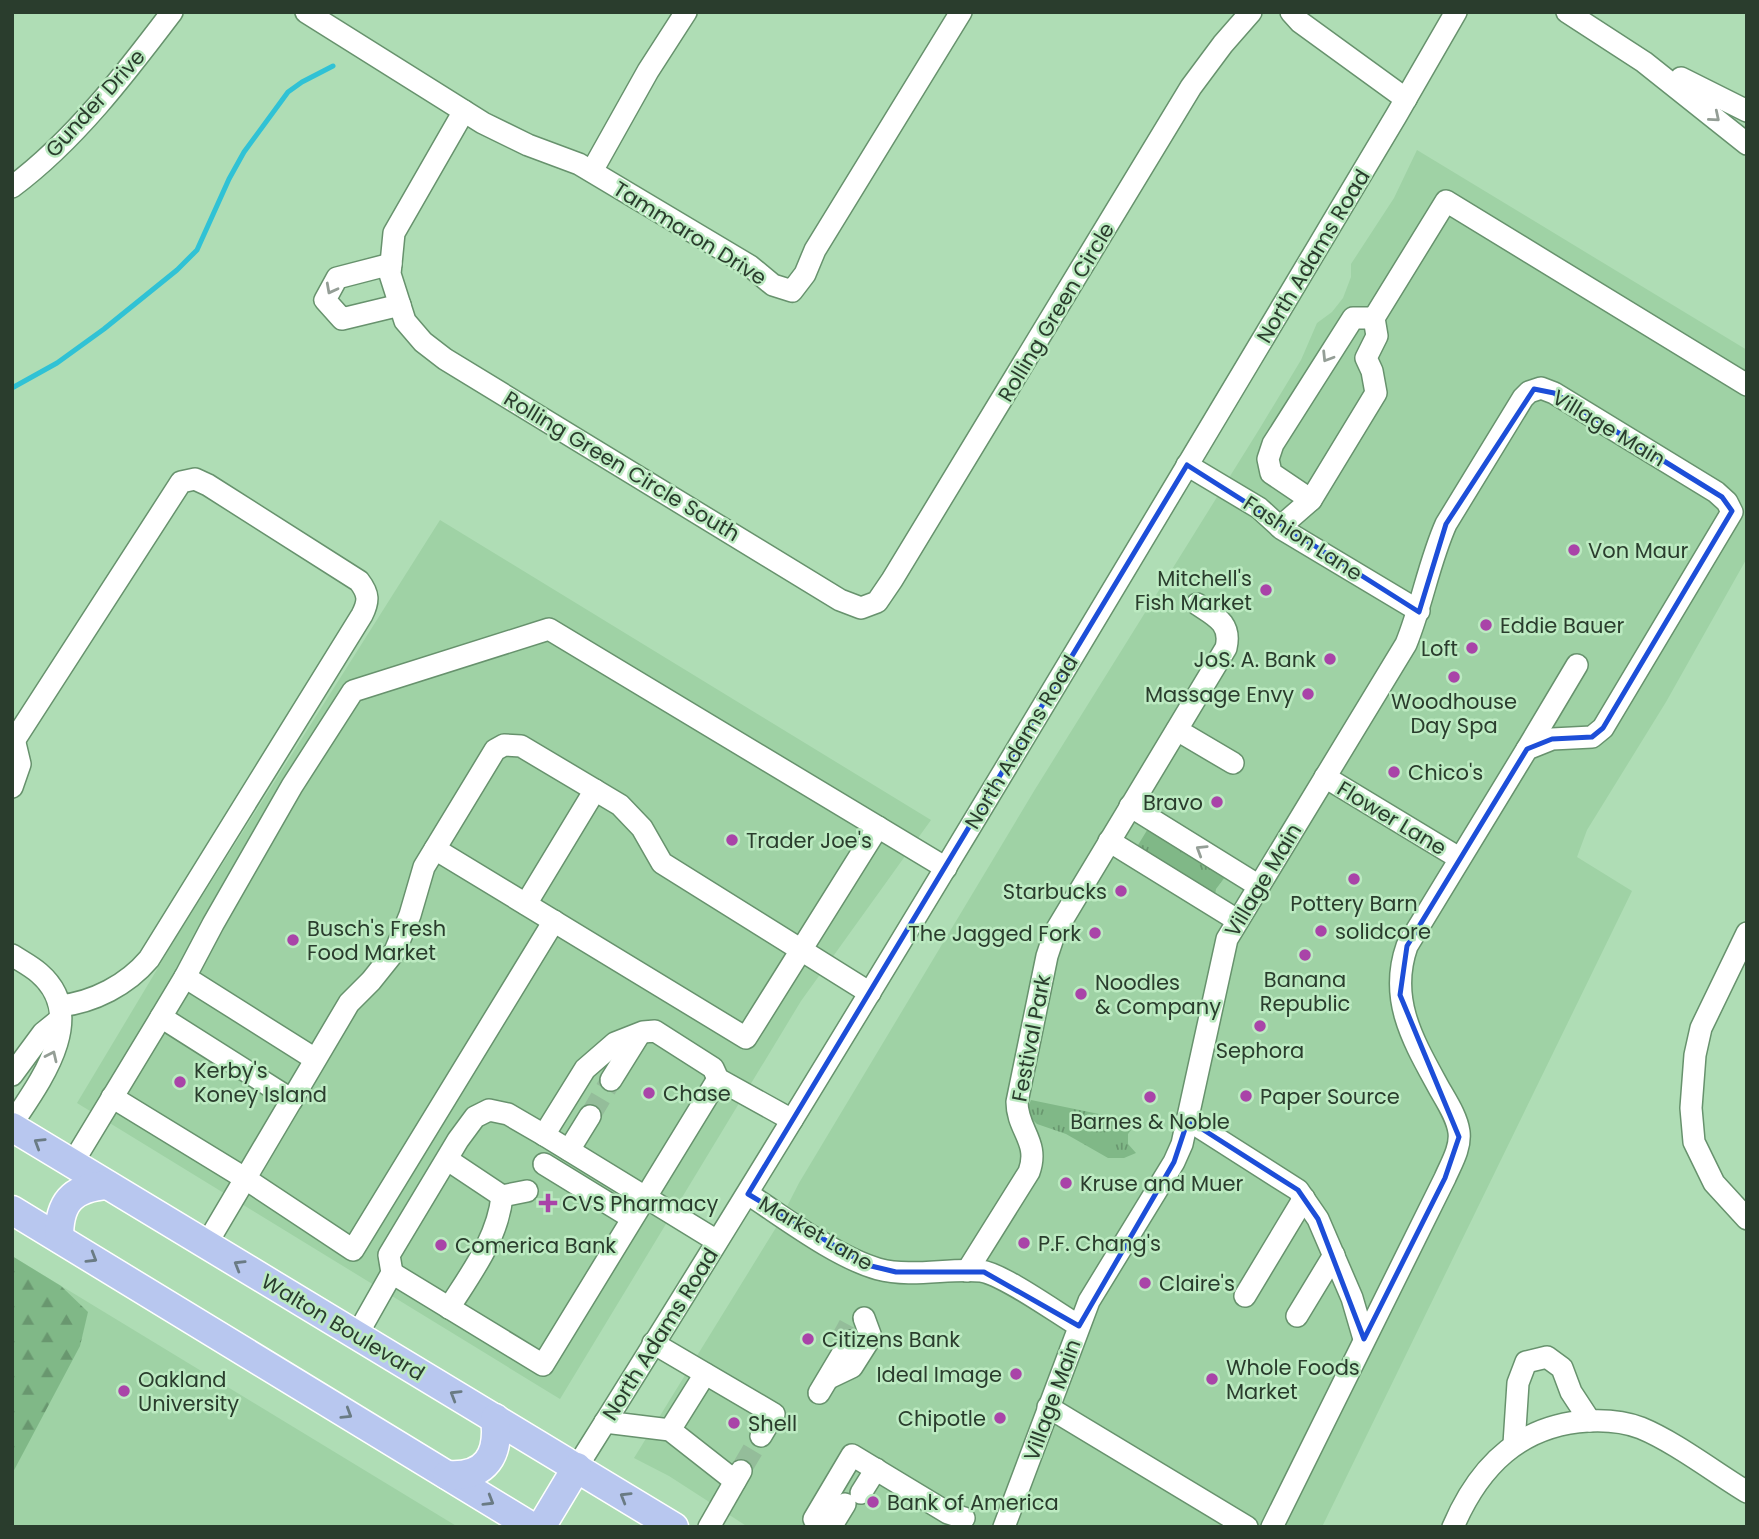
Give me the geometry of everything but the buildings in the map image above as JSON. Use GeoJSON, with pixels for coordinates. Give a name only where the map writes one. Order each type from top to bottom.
{"type":"FeatureCollection","features":[{"type":"Feature","properties":{"kind":"main road","name":"Walton Boulevard"},"geometry":{"type":"LineString","coordinates":[[12,1125],[72,1164],[670,1524]]}},
{"type":"Feature","properties":{"kind":"main road"},"geometry":{"type":"LineString","coordinates":[[58,1238],[60,1217],[69,1199],[86,1189],[107,1185]]}},
{"type":"Feature","properties":{"kind":"main road"},"geometry":{"type":"LineString","coordinates":[[12,1210],[532,1527]]}},
{"type":"Feature","properties":{"kind":"main road"},"geometry":{"type":"LineString","coordinates":[[447,1475],[470,1474],[486,1462],[495,1448],[495,1418]]}},
{"type":"Feature","properties":{"kind":"main road"},"geometry":{"type":"LineString","coordinates":[[541,1527],[577,1467]]}},
{"type":"Feature","properties":{"kind":"main road"},"geometry":{"type":"LineString","coordinates":[[638,1527],[670,1524]]}},
{"type":"Feature","properties":{"kind":"street","name":"Gunder Drive"},"geometry":{"type":"LineString","coordinates":[[12,187],[30,173],[87,116],[134,62],[172,12]]}},
{"type":"Feature","properties":{"kind":"street","name":"Tammaron Drive"},"geometry":{"type":"LineString","coordinates":[[306,12],[464,111],[528,145],[592,171],[750,266],[773,285],[792,291],[805,274],[815,250],[961,12]]}},
{"type":"Feature","properties":{"kind":"street"},"geometry":{"type":"LineString","coordinates":[[592,171],[648,71],[686,12]]}},
{"type":"Feature","properties":{"kind":"street","name":"Rolling Green Circle"},"geometry":{"type":"LineString","coordinates":[[861,608],[877,602],[892,580],[1191,87],[1251,12]]}},
{"type":"Feature","properties":{"kind":"street"},"geometry":{"type":"LineString","coordinates":[[1290,12],[1406,99]]}},
{"type":"Feature","properties":{"kind":"street","name":"North Adams Road"},"geometry":{"type":"LineString","coordinates":[[577,1467],[748,1194],[946,868],[1456,12]]}},
{"type":"Feature","properties":{"kind":"street"},"geometry":{"type":"LineString","coordinates":[[1567,12],[1644,62],[1747,144]]}},
{"type":"Feature","properties":{"kind":"street"},"geometry":{"type":"LineString","coordinates":[[1644,62],[1747,111]]}},
{"type":"Feature","properties":{"kind":"street","name":"Rolling Green Circle South"},"geometry":{"type":"LineString","coordinates":[[464,111],[394,233],[390,274],[405,321],[423,342],[445,359],[840,600],[861,608]]}},
{"type":"Feature","properties":{"kind":"street"},"geometry":{"type":"LineString","coordinates":[[1280,527],[1311,500],[1376,393],[1372,371],[1366,358],[1377,336],[1374,317],[1446,201],[1747,385]]}},
{"type":"Feature","properties":{"kind":"street"},"geometry":{"type":"LineString","coordinates":[[391,264],[337,278],[325,300],[342,319],[400,305]]}},
{"type":"Feature","properties":{"kind":"street"},"geometry":{"type":"LineString","coordinates":[[1311,500],[1271,473],[1268,459],[1273,444],[1353,318],[1374,317]]}},
{"type":"Feature","properties":{"kind":"street","name":"Village Main"},"geometry":{"type":"LineString","coordinates":[[1004,1527],[1090,1301],[1174,1162],[1188,1119],[1227,939],[1406,643],[1419,611],[1446,524],[1523,398],[1534,389],[1541,388],[1554,393],[1705,485],[1727,502],[1732,512],[1599,734],[1591,737],[1552,739],[1527,749]]}},
{"type":"Feature","properties":{"kind":"street","name":"Fashion Lane"},"geometry":{"type":"LineString","coordinates":[[1187,465],[1259,508],[1280,527],[1419,611]]}},
{"type":"Feature","properties":{"kind":"street"},"geometry":{"type":"LineString","coordinates":[[12,787],[20,764],[14,744],[181,482],[195,479],[208,485],[359,581],[366,591],[368,599],[362,615],[149,959],[140,970],[119,986],[60,1013],[12,1075]]}},
{"type":"Feature","properties":{"kind":"street","name":"Festival Park"},"geometry":{"type":"LineString","coordinates":[[967,1271],[1029,1172],[1033,1160],[1031,1140],[1020,1121],[1017,1102],[1047,956],[1059,921],[1221,659],[1228,640],[1226,626],[1221,620],[1197,604]]}},
{"type":"Feature","properties":{"kind":"street"},"geometry":{"type":"LineString","coordinates":[[72,1164],[185,977],[292,786],[353,691],[549,629],[946,868]]}},
{"type":"Feature","properties":{"kind":"street"},"geometry":{"type":"LineString","coordinates":[[1272,1527],[1445,1178],[1458,1146],[1459,1130],[1408,1022],[1400,995],[1399,982],[1404,957],[1412,936],[1577,665]]}},
{"type":"Feature","properties":{"kind":"street"},"geometry":{"type":"LineString","coordinates":[[1177,730],[1233,764]]}},
{"type":"Feature","properties":{"kind":"street"},"geometry":{"type":"LineString","coordinates":[[206,1245],[349,1003],[395,951],[410,915],[424,867],[495,750],[505,745],[521,746],[620,805],[642,828],[662,863],[870,993]]}},
{"type":"Feature","properties":{"kind":"street","name":"Flower Lane"},"geometry":{"type":"LineString","coordinates":[[1325,777],[1459,858]]}},
{"type":"Feature","properties":{"kind":"street"},"geometry":{"type":"LineString","coordinates":[[526,904],[595,790]]}},
{"type":"Feature","properties":{"kind":"street"},"geometry":{"type":"LineString","coordinates":[[1130,806],[1259,886]]}},
{"type":"Feature","properties":{"kind":"street"},"geometry":{"type":"LineString","coordinates":[[435,849],[746,1038],[878,827]]}},
{"type":"Feature","properties":{"kind":"street"},"geometry":{"type":"LineString","coordinates":[[1109,841],[1237,920]]}},
{"type":"Feature","properties":{"kind":"street"},"geometry":{"type":"LineString","coordinates":[[112,1097],[246,1179],[353,1250],[554,921]]}},
{"type":"Feature","properties":{"kind":"street"},"geometry":{"type":"LineString","coordinates":[[1747,933],[1701,1028],[1695,1055],[1691,1108],[1694,1142],[1714,1183],[1747,1219]]}},
{"type":"Feature","properties":{"kind":"street"},"geometry":{"type":"LineString","coordinates":[[12,955],[40,974],[48,983],[60,1013],[60,1034],[56,1050],[12,1125]]}},
{"type":"Feature","properties":{"kind":"street"},"geometry":{"type":"LineString","coordinates":[[185,977],[315,1059]]}},
{"type":"Feature","properties":{"kind":"street"},"geometry":{"type":"LineString","coordinates":[[161,1017],[292,1100]]}},
{"type":"Feature","properties":{"kind":"street"},"geometry":{"type":"LineString","coordinates":[[502,1196],[535,1178],[557,1143],[585,1069],[615,1043],[639,1035],[655,1031],[713,1068],[718,1079],[792,1120]]}},
{"type":"Feature","properties":{"kind":"street"},"geometry":{"type":"LineString","coordinates":[[611,1080],[639,1035]]}},
{"type":"Feature","properties":{"kind":"street"},"geometry":{"type":"LineString","coordinates":[[392,1273],[542,1365],[718,1079]]}},
{"type":"Feature","properties":{"kind":"street"},"geometry":{"type":"LineString","coordinates":[[357,1335],[392,1273],[389,1255],[458,1140],[475,1117],[489,1110],[508,1114],[717,1241]]}},
{"type":"Feature","properties":{"kind":"street"},"geometry":{"type":"LineString","coordinates":[[557,1143],[590,1116]]}},
{"type":"Feature","properties":{"kind":"street"},"geometry":{"type":"LineString","coordinates":[[1188,1119],[1290,1183],[1304,1198],[1318,1219],[1352,1297],[1364,1339]]}},
{"type":"Feature","properties":{"kind":"street"},"geometry":{"type":"LineString","coordinates":[[448,1160],[502,1196]]}},
{"type":"Feature","properties":{"kind":"street"},"geometry":{"type":"LineString","coordinates":[[535,1178],[632,1218]]}},
{"type":"Feature","properties":{"kind":"street","name":"Market Lane"},"geometry":{"type":"LineString","coordinates":[[748,1194],[867,1265],[896,1272],[967,1271],[995,1275],[1079,1326]]}},
{"type":"Feature","properties":{"kind":"street"},"geometry":{"type":"LineString","coordinates":[[449,1308],[490,1240],[500,1217],[502,1196]]}},
{"type":"Feature","properties":{"kind":"street"},"geometry":{"type":"LineString","coordinates":[[1244,1296],[1304,1198]]}},
{"type":"Feature","properties":{"kind":"street"},"geometry":{"type":"LineString","coordinates":[[1297,1316],[1334,1255]]}},
{"type":"Feature","properties":{"kind":"street"},"geometry":{"type":"LineString","coordinates":[[824,1385],[852,1330]]}},
{"type":"Feature","properties":{"kind":"street"},"geometry":{"type":"LineString","coordinates":[[653,1343],[774,1413],[761,1436]]}},
{"type":"Feature","properties":{"kind":"street"},"geometry":{"type":"LineString","coordinates":[[1514,1444],[1517,1383],[1526,1362],[1547,1357],[1562,1368],[1571,1392],[1590,1421]]}},
{"type":"Feature","properties":{"kind":"street"},"geometry":{"type":"LineString","coordinates":[[670,1430],[705,1374]]}},
{"type":"Feature","properties":{"kind":"street"},"geometry":{"type":"LineString","coordinates":[[1048,1407],[1247,1527]]}},
{"type":"Feature","properties":{"kind":"street"},"geometry":{"type":"LineString","coordinates":[[1453,1527],[1464,1501],[1503,1452],[1522,1438],[1563,1422],[1610,1420],[1639,1427],[1747,1492]]}},
{"type":"Feature","properties":{"kind":"street"},"geometry":{"type":"LineString","coordinates":[[605,1423],[670,1430],[739,1474],[709,1527]]}},
{"type":"Feature","properties":{"kind":"street"},"geometry":{"type":"LineString","coordinates":[[827,1524],[852,1455],[948,1513],[964,1518]]}},
{"type":"Feature","properties":{"kind":"street"},"geometry":{"type":"LineString","coordinates":[[827,1524],[868,1465]]}},
{"type":"Feature","properties":{"kind":"highlighted area"},"geometry":{"type":"Polygon","coordinates":[[[1534,389],[1554,393],[1722,497],[1732,511],[1725,527],[1603,728],[1592,737],[1552,739],[1527,749],[1407,946],[1400,995],[1459,1137],[1445,1178],[1364,1339],[1318,1219],[1298,1190],[1188,1120],[1174,1162],[1079,1326],[984,1272],[896,1272],[867,1265],[748,1194],[1187,465],[1419,612],[1446,524],[1534,389]]]}},
{"type":"Feature","properties":{"kind":"shaded area"},"geometry":{"type":"Polygon","coordinates":[[[1417,150],[1747,350],[1747,558],[1666,702],[1587,830],[1577,857],[1632,891],[1322,1527],[748,1527],[669,1476],[634,1458],[777,1226],[799,1183],[1034,791],[1301,360],[1317,323],[1332,312],[1343,298],[1351,277],[1351,264],[1394,198],[1417,150]]]}},
{"type":"Feature","properties":{"kind":"shaded area"},"geometry":{"type":"Polygon","coordinates":[[[440,520],[931,820],[801,1001],[560,1399],[77,1103],[177,936],[440,520]]]}},
{"type":"Feature","properties":{"kind":"shaded area","name":"Oakland University"},"geometry":{"type":"Polygon","coordinates":[[[12,1256],[458,1527],[12,1527],[12,1256]]]}},
{"type":"Feature","properties":{"kind":"green space"},"geometry":{"type":"Polygon","coordinates":[[[1149,827],[1225,877],[1215,895],[1135,850],[1149,827]]]}},
{"type":"Feature","properties":{"kind":"green space"},"geometry":{"type":"Polygon","coordinates":[[[1031,1100],[1133,1121],[1135,1125],[1128,1134],[1128,1144],[1136,1153],[1124,1158],[1108,1158],[1066,1134],[1037,1124],[1030,1117],[1028,1107],[1031,1100]]]}},
{"type":"Feature","properties":{"kind":"green space"},"geometry":{"type":"Polygon","coordinates":[[[12,1256],[61,1286],[88,1312],[80,1346],[12,1474],[12,1256]]]}},
{"type":"Feature","properties":{"kind":"waterway"},"geometry":{"type":"LineString","coordinates":[[12,388],[57,363],[104,329],[177,270],[197,250],[244,152],[288,92],[333,66]]}},
{"type":"Feature","properties":{"kind":"tunnel"},"geometry":{"type":"LineString","coordinates":[[590,1116],[611,1080]]}},
{"type":"Feature","properties":{"kind":"tunnel"},"geometry":{"type":"LineString","coordinates":[[843,1336],[849,1325]]}},
{"type":"Feature","properties":{"kind":"tunnel"},"geometry":{"type":"LineString","coordinates":[[742,1468],[761,1436]]}},
{"type":"Feature","properties":{"kind":"place","name":"Von Maur"},"geometry":{"type":"Point","coordinates":[1574,550]}},
{"type":"Feature","properties":{"kind":"place","name":"Mitchell's Fish Market"},"geometry":{"type":"Point","coordinates":[1266,590]}},
{"type":"Feature","properties":{"kind":"place","name":"Eddie Bauer"},"geometry":{"type":"Point","coordinates":[1486,625]}},
{"type":"Feature","properties":{"kind":"place","name":"Loft"},"geometry":{"type":"Point","coordinates":[1472,648]}},
{"type":"Feature","properties":{"kind":"place","name":"JoS. A. Bank"},"geometry":{"type":"Point","coordinates":[1330,659]}},
{"type":"Feature","properties":{"kind":"place","name":"Woodhouse Day Spa"},"geometry":{"type":"Point","coordinates":[1454,677]}},
{"type":"Feature","properties":{"kind":"place","name":"Massage Envy"},"geometry":{"type":"Point","coordinates":[1308,694]}},
{"type":"Feature","properties":{"kind":"place","name":"Chico's"},"geometry":{"type":"Point","coordinates":[1394,772]}},
{"type":"Feature","properties":{"kind":"place","name":"Bravo"},"geometry":{"type":"Point","coordinates":[1217,802]}},
{"type":"Feature","properties":{"kind":"place","name":"Trader Joe's"},"geometry":{"type":"Point","coordinates":[732,840]}},
{"type":"Feature","properties":{"kind":"place","name":"Pottery Barn"},"geometry":{"type":"Point","coordinates":[1354,879]}},
{"type":"Feature","properties":{"kind":"place","name":"Starbucks"},"geometry":{"type":"Point","coordinates":[1121,891]}},
{"type":"Feature","properties":{"kind":"place","name":"solidcore"},"geometry":{"type":"Point","coordinates":[1321,931]}},
{"type":"Feature","properties":{"kind":"place","name":"The Jagged Fork"},"geometry":{"type":"Point","coordinates":[1095,933]}},
{"type":"Feature","properties":{"kind":"place","name":"Busch's Fresh Food Market"},"geometry":{"type":"Point","coordinates":[293,940]}},
{"type":"Feature","properties":{"kind":"place","name":"Banana Republic"},"geometry":{"type":"Point","coordinates":[1305,955]}},
{"type":"Feature","properties":{"kind":"place","name":"Noodles & Company"},"geometry":{"type":"Point","coordinates":[1081,994]}},
{"type":"Feature","properties":{"kind":"place","name":"Sephora"},"geometry":{"type":"Point","coordinates":[1260,1026]}},
{"type":"Feature","properties":{"kind":"place","name":"Kerby's Koney Island"},"geometry":{"type":"Point","coordinates":[180,1082]}},
{"type":"Feature","properties":{"kind":"place","name":"Chase"},"geometry":{"type":"Point","coordinates":[649,1093]}},
{"type":"Feature","properties":{"kind":"place","name":"Paper Source"},"geometry":{"type":"Point","coordinates":[1246,1096]}},
{"type":"Feature","properties":{"kind":"place","name":"Barnes & Noble"},"geometry":{"type":"Point","coordinates":[1150,1097]}},
{"type":"Feature","properties":{"kind":"place","name":"Kruse and Muer"},"geometry":{"type":"Point","coordinates":[1066,1183]}},
{"type":"Feature","properties":{"kind":"place","name":"CVS Pharmacy"},"geometry":{"type":"Point","coordinates":[548,1203]}},
{"type":"Feature","properties":{"kind":"place","name":"P.F. Chang's"},"geometry":{"type":"Point","coordinates":[1024,1243]}},
{"type":"Feature","properties":{"kind":"place","name":"Comerica Bank"},"geometry":{"type":"Point","coordinates":[441,1245]}},
{"type":"Feature","properties":{"kind":"place","name":"Claire's"},"geometry":{"type":"Point","coordinates":[1145,1283]}},
{"type":"Feature","properties":{"kind":"place","name":"Citizens Bank"},"geometry":{"type":"Point","coordinates":[808,1339]}},
{"type":"Feature","properties":{"kind":"place","name":"Ideal Image"},"geometry":{"type":"Point","coordinates":[1016,1374]}},
{"type":"Feature","properties":{"kind":"place","name":"Whole Foods Market"},"geometry":{"type":"Point","coordinates":[1212,1379]}},
{"type":"Feature","properties":{"kind":"place","name":"Oakland University"},"geometry":{"type":"Point","coordinates":[124,1391]}},
{"type":"Feature","properties":{"kind":"place","name":"Chipotle"},"geometry":{"type":"Point","coordinates":[1000,1418]}},
{"type":"Feature","properties":{"kind":"place","name":"Shell"},"geometry":{"type":"Point","coordinates":[734,1423]}},
{"type":"Feature","properties":{"kind":"place","name":"Bank of America"},"geometry":{"type":"Point","coordinates":[873,1502]}}]}
